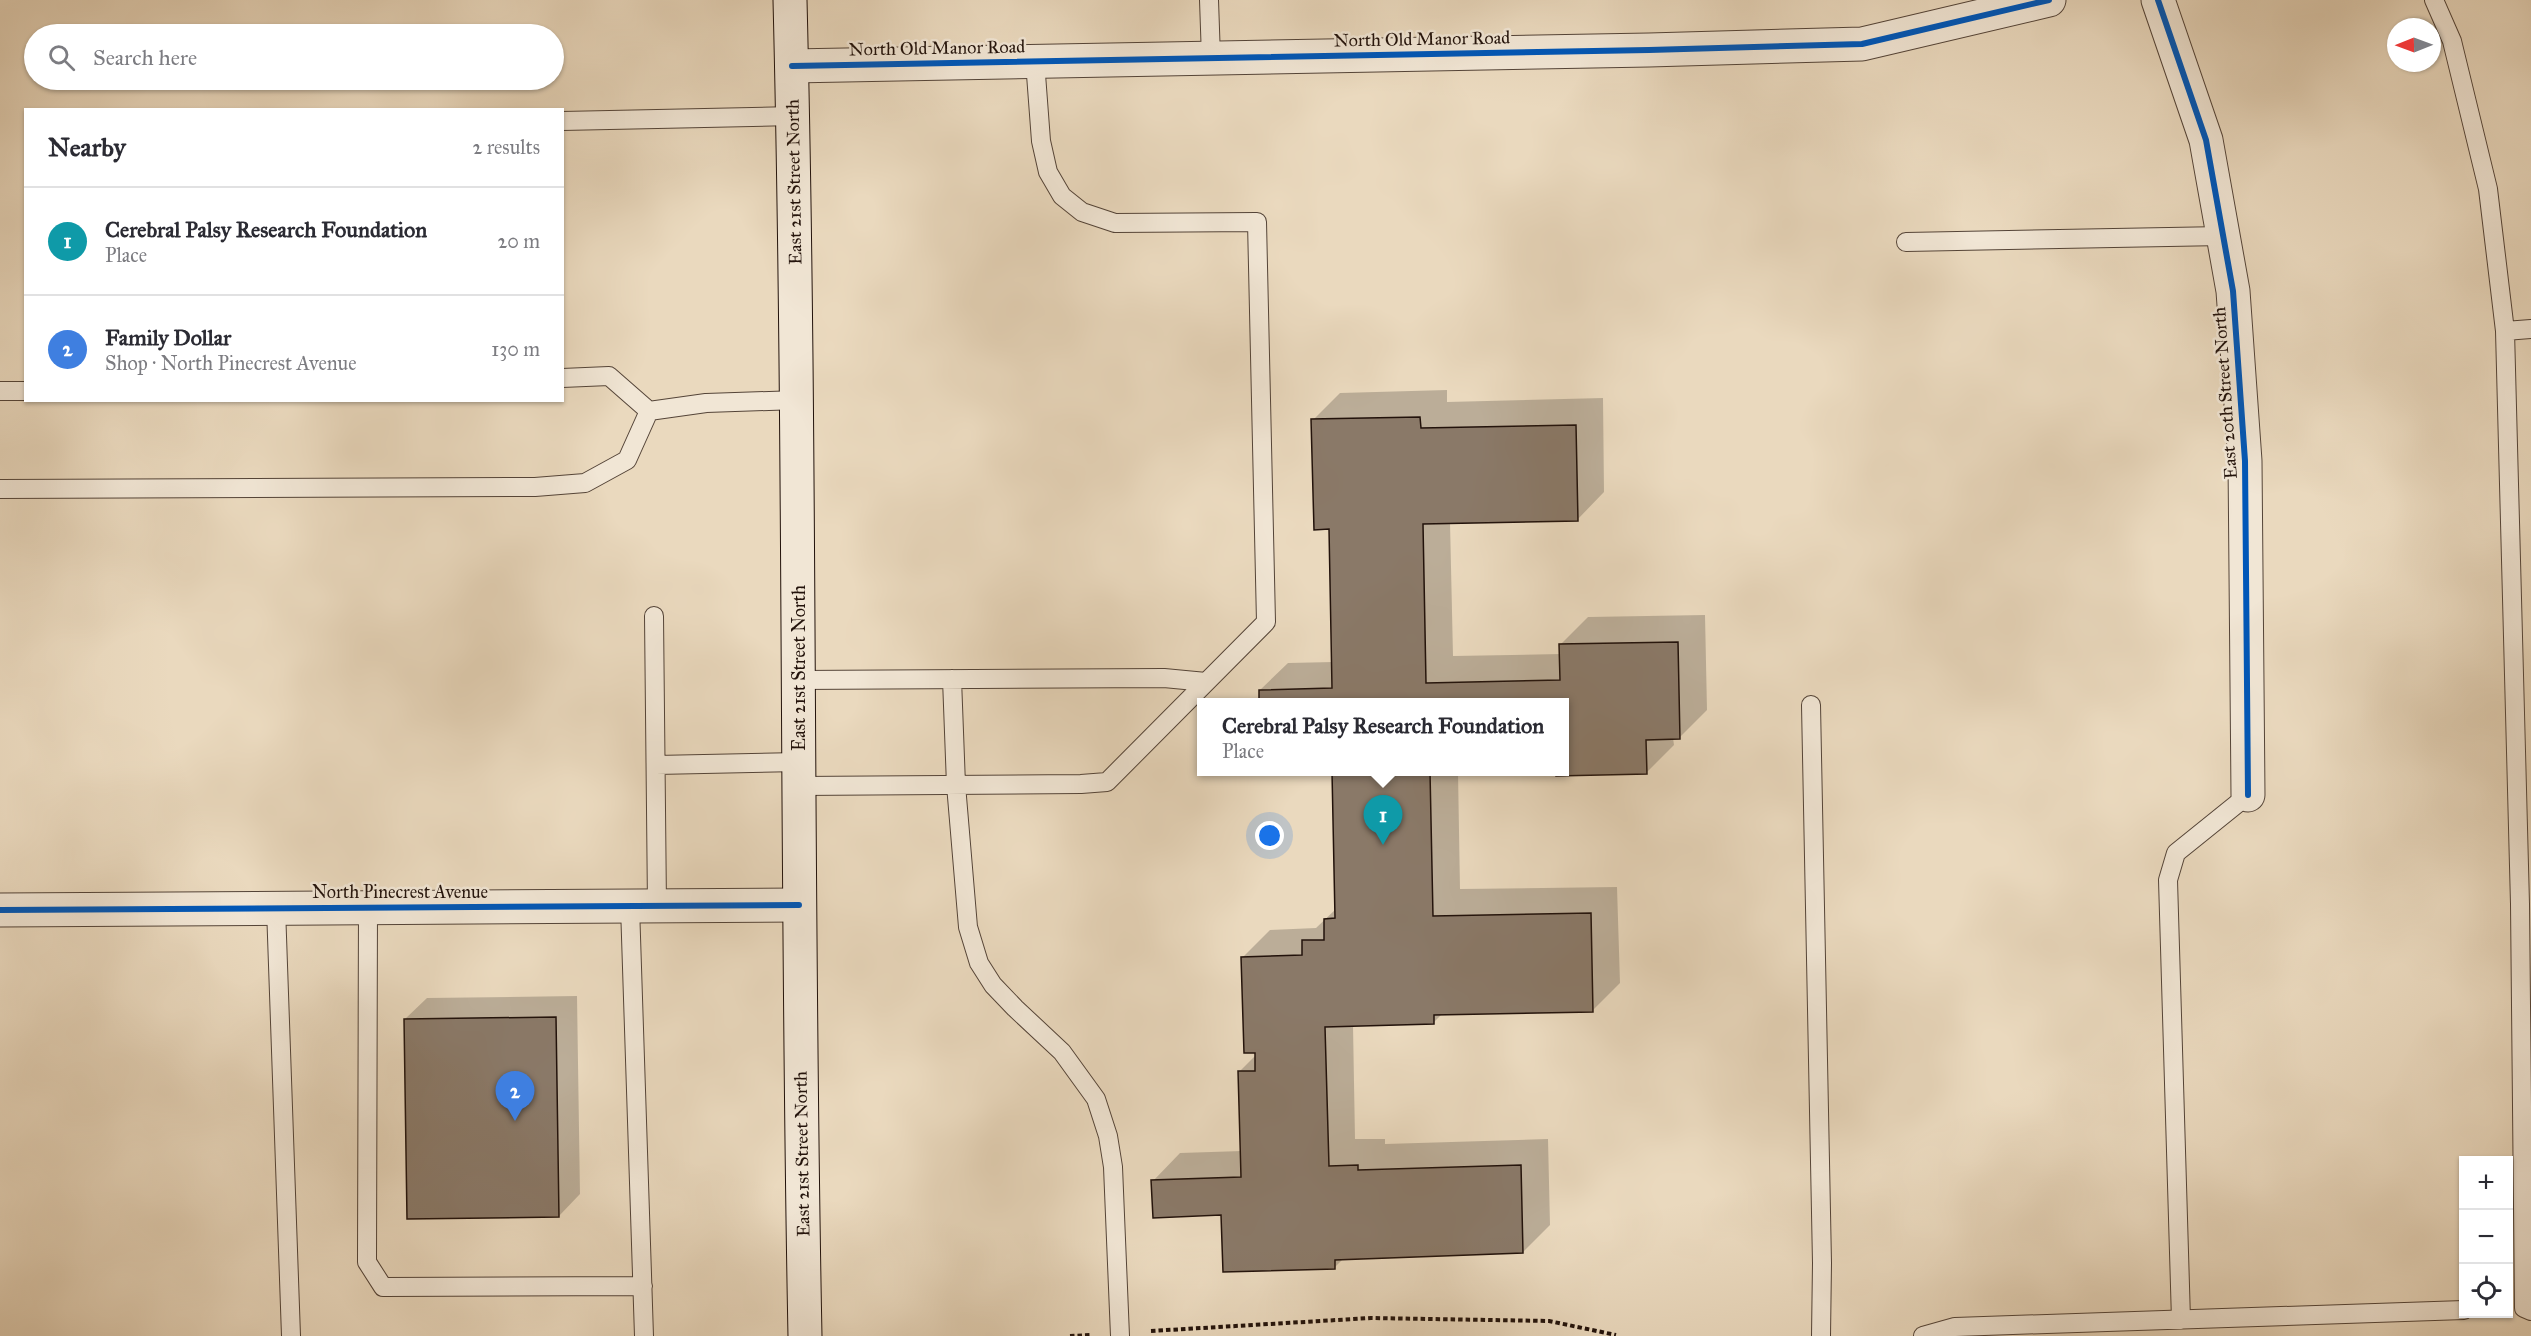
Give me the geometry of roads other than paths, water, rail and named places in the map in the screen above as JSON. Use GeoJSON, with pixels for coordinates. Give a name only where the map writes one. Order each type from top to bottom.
{"type":"FeatureCollection","features":[{"type":"Feature","properties":{"kind":"street","name":"East 21st Street North"},"geometry":{"type":"LineString","coordinates":[[790,0],[798,400],[798,680],[805,1336]]}},
{"type":"Feature","properties":{"kind":"street","name":"North Old Manor Road"},"geometry":{"type":"LineString","coordinates":[[792,66],[1862,44],[2049,0]]}},
{"type":"Feature","properties":{"kind":"street","name":"East 20th Street North"},"geometry":{"type":"LineString","coordinates":[[2158,0],[2206,140],[2234,291],[2245,461],[2248,795]]}},
{"type":"Feature","properties":{"kind":"street","name":"North Pinecrest Avenue"},"geometry":{"type":"LineString","coordinates":[[0,910],[800,905]]}},
{"type":"Feature","properties":{"kind":"lane"},"geometry":{"type":"LineString","coordinates":[[1209,0],[1211,58]]}},
{"type":"Feature","properties":{"kind":"lane"},"geometry":{"type":"LineString","coordinates":[[2434,0],[2452,42],[2488,189],[2505,331],[2525,904],[2521,1309]]}},
{"type":"Feature","properties":{"kind":"lane"},"geometry":{"type":"LineString","coordinates":[[656,765],[956,785],[1107,782],[1266,622],[1257,222],[1115,223],[1082,212],[1062,196],[1048,172],[1041,141],[1035,61]]}},
{"type":"Feature","properties":{"kind":"lane"},"geometry":{"type":"LineString","coordinates":[[564,121],[793,116]]}},
{"type":"Feature","properties":{"kind":"lane"},"geometry":{"type":"LineString","coordinates":[[1906,242],[2223,236]]}},
{"type":"Feature","properties":{"kind":"lane"},"geometry":{"type":"LineString","coordinates":[[2505,331],[2531,329]]}},
{"type":"Feature","properties":{"kind":"lane"},"geometry":{"type":"LineString","coordinates":[[564,378],[609,376],[649,411],[706,403],[798,400]]}},
{"type":"Feature","properties":{"kind":"lane"},"geometry":{"type":"LineString","coordinates":[[0,391],[24,391]]}},
{"type":"Feature","properties":{"kind":"lane"},"geometry":{"type":"LineString","coordinates":[[0,489],[535,487],[585,483],[627,460],[649,411]]}},
{"type":"Feature","properties":{"kind":"lane"},"geometry":{"type":"LineString","coordinates":[[644,1336],[642,1286],[643,906],[656,765],[654,616]]}},
{"type":"Feature","properties":{"kind":"lane"},"geometry":{"type":"LineString","coordinates":[[798,680],[1164,678],[1206,682]]}},
{"type":"Feature","properties":{"kind":"lane"},"geometry":{"type":"LineString","coordinates":[[952,679],[956,785],[968,927],[979,963],[993,985],[1062,1052],[1096,1099],[1108,1136],[1113,1167],[1120,1334]]}},
{"type":"Feature","properties":{"kind":"lane"},"geometry":{"type":"LineString","coordinates":[[1811,705],[1822,1263],[1821,1336]]}},
{"type":"Feature","properties":{"kind":"lane"},"geometry":{"type":"LineString","coordinates":[[2181,1320],[2168,880],[2176,853],[2248,795]]}},
{"type":"Feature","properties":{"kind":"lane"},"geometry":{"type":"LineString","coordinates":[[368,907],[367,1262],[383,1287],[642,1286]]}},
{"type":"Feature","properties":{"kind":"lane"},"geometry":{"type":"LineString","coordinates":[[276,908],[291,1336]]}},
{"type":"Feature","properties":{"kind":"lane"},"geometry":{"type":"LineString","coordinates":[[1923,1336],[1955,1327],[2459,1310]]}},
{"type":"Feature","properties":{"kind":"place","name":"Cerebral Palsy Research Foundation"},"geometry":{"type":"Point","coordinates":[1383,845]}},
{"type":"Feature","properties":{"kind":"place","name":"Family Dollar"},"geometry":{"type":"Point","coordinates":[515,1121]}}]}
